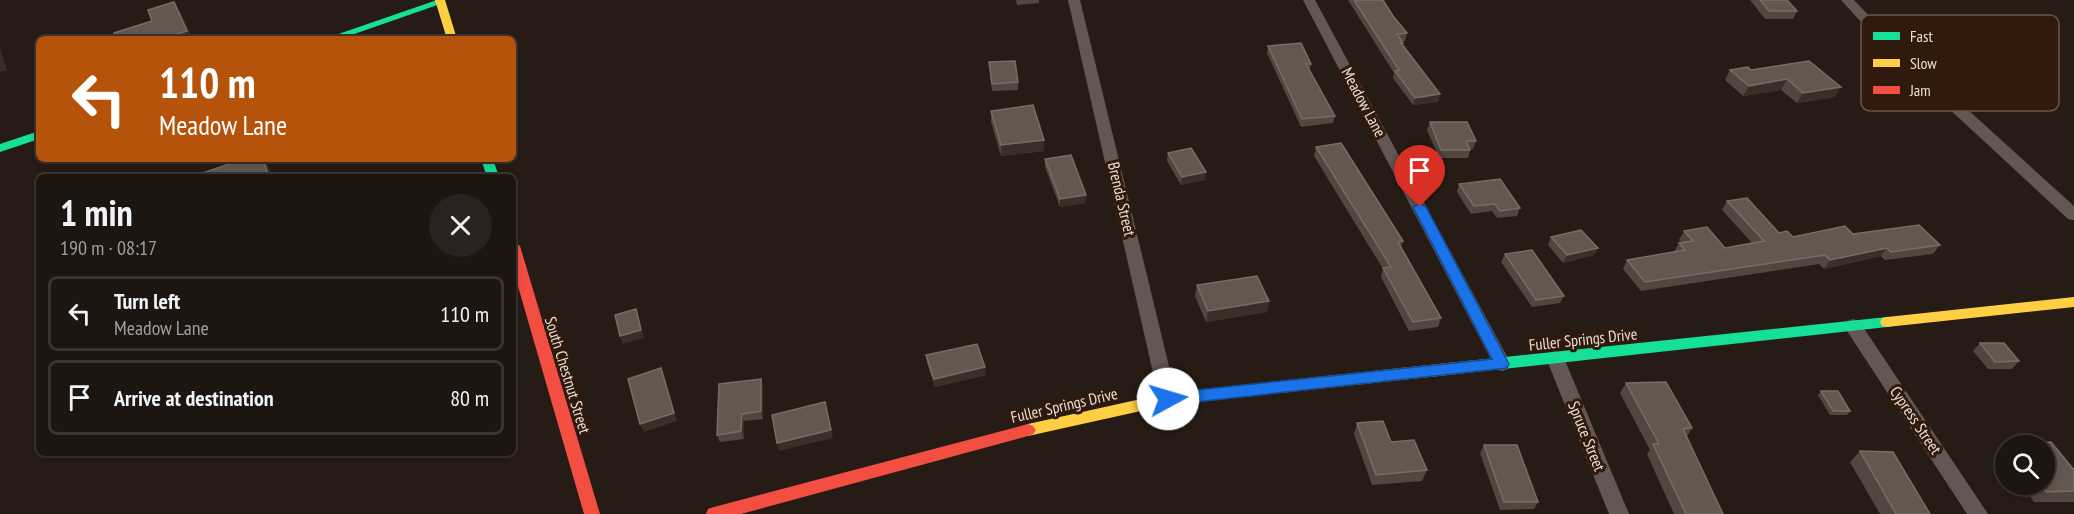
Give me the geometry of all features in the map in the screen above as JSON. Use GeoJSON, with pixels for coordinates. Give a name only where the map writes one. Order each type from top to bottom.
{"type":"FeatureCollection","features":[{"type":"Feature","properties":{"kind":"street","name":"Brenda Street"},"geometry":{"type":"LineString","coordinates":[[1074,0],[1168,399]]}},
{"type":"Feature","properties":{"kind":"street","name":"Meadow Lane"},"geometry":{"type":"LineString","coordinates":[[1309,0],[1502,364]]}},
{"type":"Feature","properties":{"kind":"street"},"geometry":{"type":"LineString","coordinates":[[1847,0],[1861,15]]}},
{"type":"Feature","properties":{"kind":"street"},"geometry":{"type":"LineString","coordinates":[[338,36],[441,1],[451,36]]}},
{"type":"Feature","properties":{"kind":"street"},"geometry":{"type":"LineString","coordinates":[[1960,111],[2074,215]]}},
{"type":"Feature","properties":{"kind":"street"},"geometry":{"type":"LineString","coordinates":[[0,148],[36,136]]}},
{"type":"Feature","properties":{"kind":"street","name":"South Chestnut Street"},"geometry":{"type":"LineString","coordinates":[[516,256],[592,514]]}},
{"type":"Feature","properties":{"kind":"street","name":"Fuller Springs Drive"},"geometry":{"type":"LineString","coordinates":[[714,514],[1016,433],[1168,399],[2074,302]]}},
{"type":"Feature","properties":{"kind":"street","name":"Cypress Street"},"geometry":{"type":"LineString","coordinates":[[1853,326],[1978,514]]}},
{"type":"Feature","properties":{"kind":"street","name":"Spruce Street"},"geometry":{"type":"LineString","coordinates":[[1556,358],[1619,514]]}},
{"type":"Feature","properties":{"kind":"building"},"geometry":{"type":"Polygon","coordinates":[[[1354,0],[1383,0],[1407,33],[1397,34],[1403,43],[1401,43],[1440,94],[1415,98],[1395,71],[1399,70],[1354,0]]]}},
{"type":"Feature","properties":{"kind":"building"},"geometry":{"type":"Polygon","coordinates":[[[1760,0],[1787,0],[1797,11],[1769,11],[1760,0]]]}},
{"type":"Feature","properties":{"kind":"building"},"geometry":{"type":"Polygon","coordinates":[[[174,2],[187,31],[171,36],[115,36],[114,33],[152,21],[148,10],[174,2]]]}},
{"type":"Feature","properties":{"kind":"building"},"geometry":{"type":"Polygon","coordinates":[[[1301,43],[1311,64],[1306,64],[1335,116],[1302,119],[1268,46],[1301,43]]]}},
{"type":"Feature","properties":{"kind":"building"},"geometry":{"type":"Polygon","coordinates":[[[1015,61],[1018,82],[992,84],[989,62],[1015,61]]]}},
{"type":"Feature","properties":{"kind":"building"},"geometry":{"type":"Polygon","coordinates":[[[1809,61],[1841,87],[1803,93],[1787,79],[1749,86],[1730,70],[1748,67],[1751,70],[1809,61]]]}},
{"type":"Feature","properties":{"kind":"building"},"geometry":{"type":"Polygon","coordinates":[[[1033,105],[1044,140],[1001,145],[991,111],[1033,105]]]}},
{"type":"Feature","properties":{"kind":"building"},"geometry":{"type":"Polygon","coordinates":[[[1430,122],[1467,122],[1476,141],[1466,141],[1470,150],[1441,150],[1430,122]]]}},
{"type":"Feature","properties":{"kind":"building"},"geometry":{"type":"Polygon","coordinates":[[[1341,143],[1403,241],[1398,242],[1441,318],[1413,322],[1383,268],[1391,267],[1316,147],[1341,143]]]}},
{"type":"Feature","properties":{"kind":"building"},"geometry":{"type":"Polygon","coordinates":[[[1191,148],[1206,172],[1182,177],[1168,153],[1191,148]]]}},
{"type":"Feature","properties":{"kind":"building"},"geometry":{"type":"Polygon","coordinates":[[[1071,155],[1086,195],[1060,199],[1045,159],[1071,155]]]}},
{"type":"Feature","properties":{"kind":"building"},"geometry":{"type":"Polygon","coordinates":[[[235,162],[264,162],[268,174],[200,174],[235,162]]]}},
{"type":"Feature","properties":{"kind":"building"},"geometry":{"type":"Polygon","coordinates":[[[1500,179],[1520,208],[1500,211],[1495,204],[1474,206],[1459,184],[1500,179]]]}},
{"type":"Feature","properties":{"kind":"building"},"geometry":{"type":"Polygon","coordinates":[[[1747,198],[1779,233],[1787,231],[1793,237],[1845,226],[1853,234],[1919,225],[1940,245],[1891,252],[1887,248],[1830,260],[1825,255],[1645,282],[1627,260],[1685,250],[1679,243],[1693,241],[1684,231],[1707,227],[1725,248],[1764,241],[1727,201],[1747,198]]]}},
{"type":"Feature","properties":{"kind":"building"},"geometry":{"type":"Polygon","coordinates":[[[1581,230],[1598,248],[1567,255],[1551,237],[1581,230]]]}},
{"type":"Feature","properties":{"kind":"building"},"geometry":{"type":"Polygon","coordinates":[[[1532,250],[1564,296],[1536,300],[1505,254],[1532,250]]]}},
{"type":"Feature","properties":{"kind":"building"},"geometry":{"type":"Polygon","coordinates":[[[1257,276],[1269,301],[1208,311],[1197,285],[1257,276]]]}},
{"type":"Feature","properties":{"kind":"building"},"geometry":{"type":"Polygon","coordinates":[[[636,309],[641,330],[620,336],[615,315],[636,309]]]}},
{"type":"Feature","properties":{"kind":"building"},"geometry":{"type":"Polygon","coordinates":[[[1980,343],[2004,343],[2019,361],[1995,362],[1980,343]]]}},
{"type":"Feature","properties":{"kind":"building"},"geometry":{"type":"Polygon","coordinates":[[[977,344],[985,367],[934,379],[926,355],[977,344]]]}},
{"type":"Feature","properties":{"kind":"building"},"geometry":{"type":"Polygon","coordinates":[[[661,368],[674,413],[640,424],[628,379],[661,368]]]}},
{"type":"Feature","properties":{"kind":"building"},"geometry":{"type":"Polygon","coordinates":[[[761,379],[761,411],[742,414],[741,431],[717,435],[719,384],[761,379]]]}},
{"type":"Feature","properties":{"kind":"building"},"geometry":{"type":"Polygon","coordinates":[[[1666,382],[1692,428],[1683,429],[1723,514],[1686,514],[1653,444],[1659,444],[1626,383],[1666,382]]]}},
{"type":"Feature","properties":{"kind":"building"},"geometry":{"type":"Polygon","coordinates":[[[1821,391],[1838,391],[1850,411],[1833,411],[1821,391]]]}},
{"type":"Feature","properties":{"kind":"building"},"geometry":{"type":"Polygon","coordinates":[[[825,402],[831,430],[777,443],[772,415],[825,402]]]}},
{"type":"Feature","properties":{"kind":"building"},"geometry":{"type":"Polygon","coordinates":[[[1383,421],[1391,442],[1414,440],[1427,470],[1376,475],[1357,423],[1383,421]]]}},
{"type":"Feature","properties":{"kind":"building"},"geometry":{"type":"Polygon","coordinates":[[[1484,445],[1517,445],[1538,502],[1504,502],[1484,445]]]}},
{"type":"Feature","properties":{"kind":"building"},"geometry":{"type":"Polygon","coordinates":[[[2055,447],[2074,470],[2074,491],[2055,492],[2055,447]]]}},
{"type":"Feature","properties":{"kind":"building"},"geometry":{"type":"Polygon","coordinates":[[[1860,451],[1893,452],[1930,514],[1896,514],[1860,451]]]}},
{"type":"Feature","properties":{"kind":"traffic: fast"},"geometry":{"type":"LineString","coordinates":[[338,36],[441,2]]}},
{"type":"Feature","properties":{"kind":"traffic: fast"},"geometry":{"type":"LineString","coordinates":[[0,148],[36,136]]}},
{"type":"Feature","properties":{"kind":"traffic: fast"},"geometry":{"type":"LineString","coordinates":[[488,162],[492,174]]}},
{"type":"Feature","properties":{"kind":"traffic: fast"},"geometry":{"type":"LineString","coordinates":[[1457,368],[1887,322]]}},
{"type":"Feature","properties":{"kind":"traffic: slow"},"geometry":{"type":"LineString","coordinates":[[440,0],[451,36]]}},
{"type":"Feature","properties":{"kind":"traffic: slow"},"geometry":{"type":"LineString","coordinates":[[1887,322],[2074,302]]}},
{"type":"Feature","properties":{"kind":"traffic: slow"},"geometry":{"type":"LineString","coordinates":[[1028,430],[1168,399],[1457,368]]}},
{"type":"Feature","properties":{"kind":"traffic: jam"},"geometry":{"type":"LineString","coordinates":[[516,256],[592,514]]}},
{"type":"Feature","properties":{"kind":"traffic: jam"},"geometry":{"type":"LineString","coordinates":[[714,514],[1028,430]]}},
{"type":"Feature","properties":{"kind":"route"},"geometry":{"type":"LineString","coordinates":[[1168,399],[1502,364],[1420,207]]}}]}
